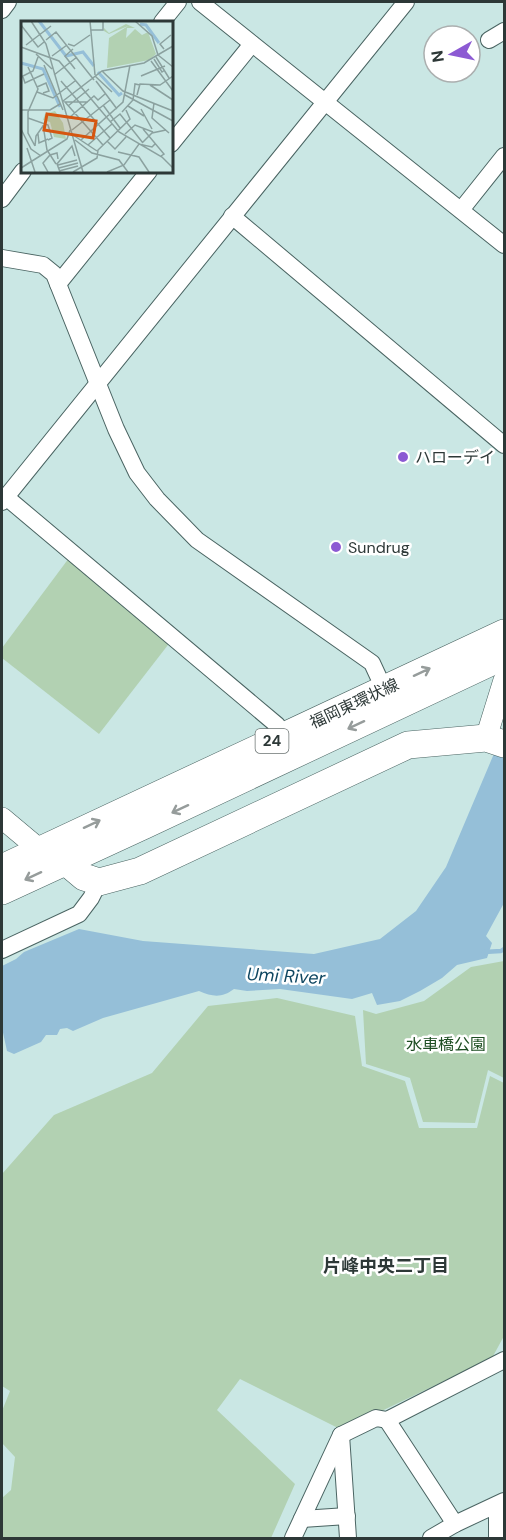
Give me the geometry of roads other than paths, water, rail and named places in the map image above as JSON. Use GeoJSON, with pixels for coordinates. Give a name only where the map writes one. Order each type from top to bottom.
{"type":"FeatureCollection","features":[{"type":"Feature","properties":{"kind":"main road","name":"福岡東環状線"},"geometry":{"type":"LineString","coordinates":[[2,868],[504,633]]}},
{"type":"Feature","properties":{"kind":"main road","name":"福岡東環状線"},"geometry":{"type":"LineString","coordinates":[[2,891],[504,656]]}},
{"type":"Feature","properties":{"kind":"main road"},"geometry":{"type":"LineString","coordinates":[[39,849],[65,861],[84,877],[99,882],[140,871],[408,746],[496,741]]}},
{"type":"Feature","properties":{"kind":"street"},"geometry":{"type":"LineString","coordinates":[[2,10],[8,2]]}},
{"type":"Feature","properties":{"kind":"street"},"geometry":{"type":"LineString","coordinates":[[163,21],[178,2]]}},
{"type":"Feature","properties":{"kind":"street"},"geometry":{"type":"LineString","coordinates":[[200,2],[504,245]]}},
{"type":"Feature","properties":{"kind":"street"},"geometry":{"type":"LineString","coordinates":[[283,736],[278,725],[4,500],[406,2]]}},
{"type":"Feature","properties":{"kind":"street"},"geometry":{"type":"LineString","coordinates":[[489,40],[504,31]]}},
{"type":"Feature","properties":{"kind":"street"},"geometry":{"type":"LineString","coordinates":[[172,143],[252,44]]}},
{"type":"Feature","properties":{"kind":"street"},"geometry":{"type":"LineString","coordinates":[[461,210],[504,156]]}},
{"type":"Feature","properties":{"kind":"street"},"geometry":{"type":"LineString","coordinates":[[2,199],[22,172]]}},
{"type":"Feature","properties":{"kind":"street"},"geometry":{"type":"LineString","coordinates":[[58,284],[148,172]]}},
{"type":"Feature","properties":{"kind":"street"},"geometry":{"type":"LineString","coordinates":[[232,216],[504,446]]}},
{"type":"Feature","properties":{"kind":"street"},"geometry":{"type":"LineString","coordinates":[[2,258],[43,265],[54,274],[116,429],[137,473],[157,499],[184,528],[218,555],[372,663],[384,689]]}},
{"type":"Feature","properties":{"kind":"street"},"geometry":{"type":"LineString","coordinates":[[496,741],[504,680]]}},
{"type":"Feature","properties":{"kind":"street"},"geometry":{"type":"LineString","coordinates":[[2,818],[39,849]]}},
{"type":"Feature","properties":{"kind":"street"},"geometry":{"type":"LineString","coordinates":[[2,950],[79,914],[92,898],[99,882]]}},
{"type":"Feature","properties":{"kind":"street"},"geometry":{"type":"LineString","coordinates":[[293,1539],[341,1435],[376,1418],[387,1420],[504,1360]]}},
{"type":"Feature","properties":{"kind":"street"},"geometry":{"type":"LineString","coordinates":[[387,1420],[455,1524]]}},
{"type":"Feature","properties":{"kind":"street"},"geometry":{"type":"LineString","coordinates":[[341,1435],[348,1539]]}},
{"type":"Feature","properties":{"kind":"street"},"geometry":{"type":"LineString","coordinates":[[430,1539],[455,1524],[501,1503]]}},
{"type":"Feature","properties":{"kind":"street"},"geometry":{"type":"LineString","coordinates":[[497,1539],[501,1503]]}},
{"type":"Feature","properties":{"kind":"street"},"geometry":{"type":"LineString","coordinates":[[302,1519],[347,1516]]}},
{"type":"Feature","properties":{"kind":"water","name":"Umi River"},"geometry":{"type":"Polygon","coordinates":[[[504,730],[504,903],[486,936],[492,943],[487,958],[457,965],[442,978],[400,1001],[377,1005],[372,993],[352,999],[280,989],[247,991],[234,989],[217,996],[199,991],[103,1018],[73,1031],[67,1028],[60,1029],[57,1035],[46,1035],[41,1042],[14,1054],[7,1051],[2,1028],[2,966],[24,952],[79,929],[143,941],[314,954],[380,939],[416,911],[446,867],[504,730]]]}},
{"type":"Feature","properties":{"kind":"waterway"},"geometry":{"type":"LineString","coordinates":[[484,952],[504,949]]}},
{"type":"Feature","properties":{"kind":"place","name":"ハローデイ"},"geometry":{"type":"Point","coordinates":[403,457]}},
{"type":"Feature","properties":{"kind":"place","name":"Sundrug"},"geometry":{"type":"Point","coordinates":[336,547]}},
{"type":"Feature","properties":{"kind":"district","name":"片峰中央二丁目"},"geometry":{"type":"Point","coordinates":[386,1266]}},
{"type":"Feature","properties":{"kind":"park label","name":"水車橋公園"},"geometry":{"type":"Point","coordinates":[446,1044]}}]}
